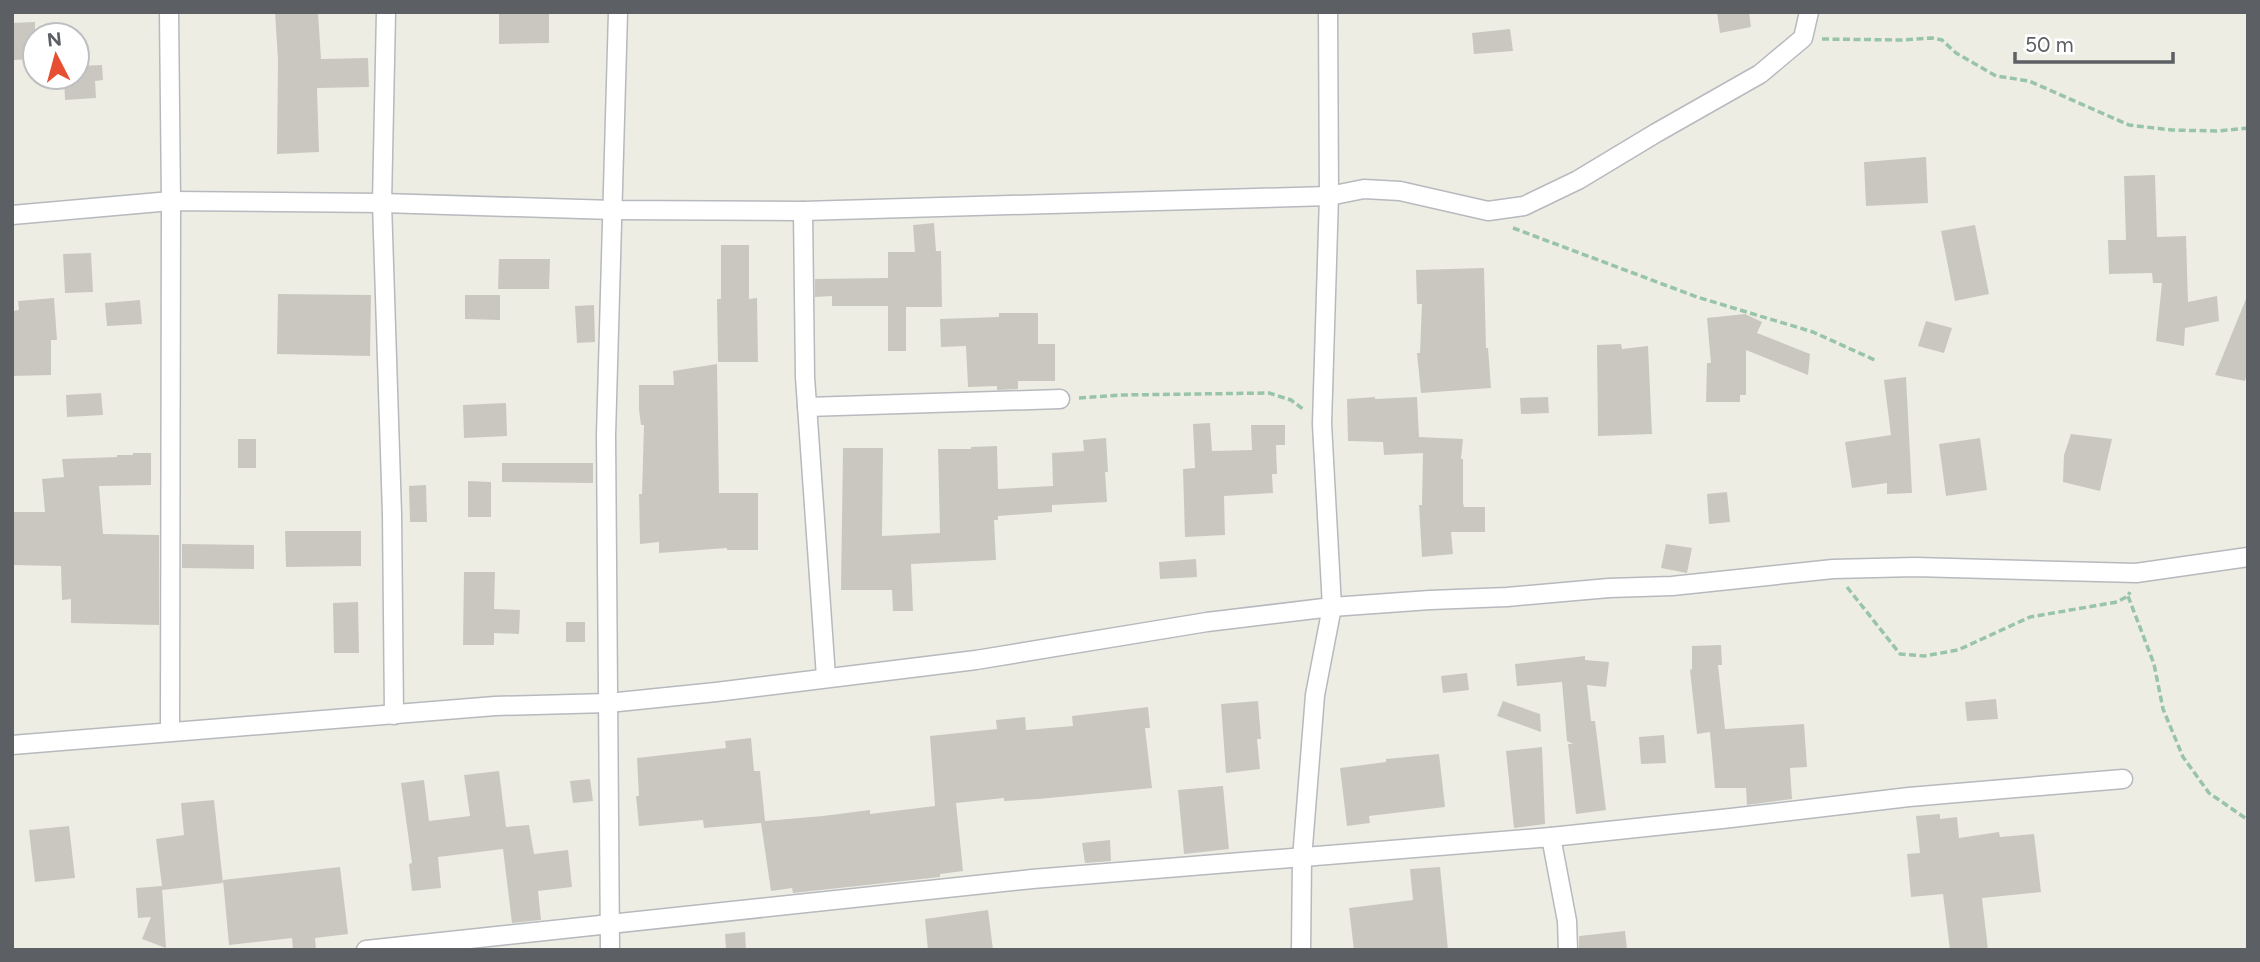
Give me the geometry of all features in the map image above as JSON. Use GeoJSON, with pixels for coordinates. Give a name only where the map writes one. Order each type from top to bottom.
{"type":"FeatureCollection","features":[{"type":"Feature","properties":{"kind":"street"},"geometry":{"type":"LineString","coordinates":[[169,12],[170,732]]}},
{"type":"Feature","properties":{"kind":"street"},"geometry":{"type":"LineString","coordinates":[[386,12],[382,203],[392,514],[394,715]]}},
{"type":"Feature","properties":{"kind":"street"},"geometry":{"type":"LineString","coordinates":[[610,950],[606,435],[618,12]]}},
{"type":"Feature","properties":{"kind":"street"},"geometry":{"type":"LineString","coordinates":[[1301,950],[1302,859],[1315,695],[1332,607],[1322,424],[1329,196],[1328,12]]}},
{"type":"Feature","properties":{"kind":"street"},"geometry":{"type":"LineString","coordinates":[[12,215],[171,201],[803,211],[1329,196],[1364,189],[1400,191],[1488,211],[1524,206],[1578,180],[1760,74],[1802,38],[1809,12]]}},
{"type":"Feature","properties":{"kind":"street"},"geometry":{"type":"LineString","coordinates":[[803,211],[807,407],[826,677]]}},
{"type":"Feature","properties":{"kind":"street"},"geometry":{"type":"LineString","coordinates":[[807,407],[1060,399]]}},
{"type":"Feature","properties":{"kind":"street"},"geometry":{"type":"LineString","coordinates":[[12,745],[495,706],[608,703],[716,692],[976,660],[1207,622],[1332,607],[1672,586],[1833,569],[1915,566],[2136,573],[2248,557]]}},
{"type":"Feature","properties":{"kind":"street"},"geometry":{"type":"LineString","coordinates":[[366,950],[1032,879],[1551,837],[1909,797],[2123,779]]}},
{"type":"Feature","properties":{"kind":"street"},"geometry":{"type":"LineString","coordinates":[[1551,837],[1567,921],[1568,950]]}},
{"type":"Feature","properties":{"kind":"path"},"geometry":{"type":"LineString","coordinates":[[1802,38],[1942,40],[1956,53],[1996,76],[2029,81],[2129,125],[2172,130],[2217,131],[2248,128]]}},
{"type":"Feature","properties":{"kind":"path"},"geometry":{"type":"LineString","coordinates":[[1488,211],[1511,227],[1538,238],[1697,297],[1813,332],[1877,361]]}},
{"type":"Feature","properties":{"kind":"path"},"geometry":{"type":"LineString","coordinates":[[1060,399],[1134,394],[1269,393],[1291,400],[1322,424]]}},
{"type":"Feature","properties":{"kind":"path"},"geometry":{"type":"LineString","coordinates":[[1833,569],[1900,654],[1924,656],[1958,650],[2030,617],[2117,602],[2128,596]]}},
{"type":"Feature","properties":{"kind":"path"},"geometry":{"type":"LineString","coordinates":[[2136,573],[2128,596],[2154,664],[2163,709],[2183,757],[2209,793],[2248,820]]}},
{"type":"Feature","properties":{"kind":"building"},"geometry":{"type":"Polygon","coordinates":[[[275,12],[318,12],[321,59],[368,58],[369,87],[317,88],[319,152],[277,154],[278,60],[275,12]]]}},
{"type":"Feature","properties":{"kind":"building"},"geometry":{"type":"Polygon","coordinates":[[[1717,12],[1749,12],[1751,27],[1720,33],[1717,12]]]}},
{"type":"Feature","properties":{"kind":"building"},"geometry":{"type":"Polygon","coordinates":[[[549,13],[549,43],[499,44],[499,14],[549,13]]]}},
{"type":"Feature","properties":{"kind":"building"},"geometry":{"type":"Polygon","coordinates":[[[12,23],[21,23],[21,60],[12,60],[12,23]]]}},
{"type":"Feature","properties":{"kind":"building"},"geometry":{"type":"Polygon","coordinates":[[[1510,29],[1513,51],[1474,54],[1472,33],[1510,29]]]}},
{"type":"Feature","properties":{"kind":"building"},"geometry":{"type":"Polygon","coordinates":[[[91,65],[102,65],[103,80],[95,81],[96,98],[65,100],[65,91],[91,91],[91,65]]]}},
{"type":"Feature","properties":{"kind":"building"},"geometry":{"type":"Polygon","coordinates":[[[1926,157],[1928,203],[1866,206],[1864,162],[1926,157]]]}},
{"type":"Feature","properties":{"kind":"building"},"geometry":{"type":"Polygon","coordinates":[[[2155,175],[2157,237],[2186,236],[2188,302],[2217,296],[2219,321],[2185,328],[2184,346],[2156,341],[2162,283],[2153,283],[2152,273],[2109,274],[2108,240],[2126,240],[2124,176],[2155,175]]]}},
{"type":"Feature","properties":{"kind":"building"},"geometry":{"type":"Polygon","coordinates":[[[934,223],[936,251],[941,251],[942,307],[906,307],[906,351],[888,351],[888,306],[832,306],[832,296],[815,297],[815,279],[888,278],[888,252],[915,252],[913,225],[934,223]]]}},
{"type":"Feature","properties":{"kind":"building"},"geometry":{"type":"Polygon","coordinates":[[[1975,225],[1989,294],[1955,301],[1941,231],[1975,225]]]}},
{"type":"Feature","properties":{"kind":"building"},"geometry":{"type":"Polygon","coordinates":[[[721,245],[749,245],[749,299],[757,298],[758,362],[718,362],[717,299],[721,299],[721,245]]]}},
{"type":"Feature","properties":{"kind":"building"},"geometry":{"type":"Polygon","coordinates":[[[91,253],[93,292],[65,293],[63,254],[91,253]]]}},
{"type":"Feature","properties":{"kind":"building"},"geometry":{"type":"Polygon","coordinates":[[[499,259],[550,259],[549,289],[498,289],[499,259]]]}},
{"type":"Feature","properties":{"kind":"building"},"geometry":{"type":"Polygon","coordinates":[[[1484,268],[1486,348],[1491,388],[1421,393],[1417,353],[1420,353],[1422,304],[1417,304],[1416,270],[1484,268]]]}},
{"type":"Feature","properties":{"kind":"building"},"geometry":{"type":"Polygon","coordinates":[[[278,294],[371,295],[370,356],[277,354],[278,294]]]}},
{"type":"Feature","properties":{"kind":"building"},"geometry":{"type":"Polygon","coordinates":[[[2248,294],[2248,370],[2245,381],[2215,375],[2248,294]]]}},
{"type":"Feature","properties":{"kind":"building"},"geometry":{"type":"Polygon","coordinates":[[[465,295],[500,295],[500,320],[465,319],[465,295]]]}},
{"type":"Feature","properties":{"kind":"building"},"geometry":{"type":"Polygon","coordinates":[[[54,298],[57,340],[51,340],[51,375],[12,376],[12,311],[19,310],[18,301],[54,298]]]}},
{"type":"Feature","properties":{"kind":"building"},"geometry":{"type":"Polygon","coordinates":[[[140,300],[142,324],[107,326],[105,303],[140,300]]]}},
{"type":"Feature","properties":{"kind":"building"},"geometry":{"type":"Polygon","coordinates":[[[594,305],[595,342],[577,343],[575,306],[594,305]]]}},
{"type":"Feature","properties":{"kind":"building"},"geometry":{"type":"Polygon","coordinates":[[[999,313],[1038,313],[1038,344],[1055,344],[1055,381],[1018,381],[1018,389],[997,390],[997,386],[968,387],[966,346],[941,347],[940,319],[999,317],[999,313]]]}},
{"type":"Feature","properties":{"kind":"building"},"geometry":{"type":"Polygon","coordinates":[[[1745,314],[1762,322],[1757,333],[1810,354],[1808,375],[1746,350],[1746,395],[1740,395],[1740,402],[1706,402],[1707,363],[1711,363],[1707,318],[1745,314]]]}},
{"type":"Feature","properties":{"kind":"building"},"geometry":{"type":"Polygon","coordinates":[[[1926,321],[1952,328],[1944,353],[1918,346],[1926,321]]]}},
{"type":"Feature","properties":{"kind":"building"},"geometry":{"type":"Polygon","coordinates":[[[1621,344],[1622,349],[1648,346],[1652,434],[1598,436],[1597,345],[1621,344]]]}},
{"type":"Feature","properties":{"kind":"building"},"geometry":{"type":"Polygon","coordinates":[[[717,364],[719,493],[758,493],[758,550],[727,548],[659,553],[659,542],[640,544],[639,494],[642,494],[644,425],[641,425],[639,410],[639,385],[674,385],[673,371],[717,364]]]}},
{"type":"Feature","properties":{"kind":"building"},"geometry":{"type":"Polygon","coordinates":[[[1906,377],[1912,493],[1887,494],[1887,483],[1852,488],[1845,442],[1891,435],[1884,380],[1906,377]]]}},
{"type":"Feature","properties":{"kind":"building"},"geometry":{"type":"Polygon","coordinates":[[[101,393],[103,415],[67,417],[66,395],[101,393]]]}},
{"type":"Feature","properties":{"kind":"building"},"geometry":{"type":"Polygon","coordinates":[[[1417,397],[1419,437],[1463,439],[1463,503],[1464,507],[1485,507],[1485,532],[1451,532],[1453,554],[1422,557],[1419,505],[1422,505],[1423,453],[1384,455],[1383,442],[1348,441],[1347,399],[1417,397]]]}},
{"type":"Feature","properties":{"kind":"building"},"geometry":{"type":"Polygon","coordinates":[[[1548,397],[1549,413],[1521,414],[1520,398],[1548,397]]]}},
{"type":"Feature","properties":{"kind":"building"},"geometry":{"type":"Polygon","coordinates":[[[506,403],[507,436],[464,438],[463,405],[506,403]]]}},
{"type":"Feature","properties":{"kind":"building"},"geometry":{"type":"Polygon","coordinates":[[[1210,423],[1212,451],[1252,450],[1251,425],[1285,425],[1285,445],[1276,445],[1277,474],[1272,474],[1273,493],[1224,496],[1225,535],[1185,537],[1183,469],[1195,468],[1193,424],[1210,423]]]}},
{"type":"Feature","properties":{"kind":"building"},"geometry":{"type":"Polygon","coordinates":[[[2071,434],[2112,439],[2100,491],[2063,482],[2064,455],[2071,434]]]}},
{"type":"Feature","properties":{"kind":"building"},"geometry":{"type":"Polygon","coordinates":[[[1106,438],[1107,502],[1052,505],[1052,512],[998,516],[998,520],[994,520],[996,560],[911,564],[913,611],[893,611],[892,590],[841,590],[843,448],[883,448],[882,536],[940,533],[938,449],[997,446],[998,489],[1053,486],[1052,453],[1084,451],[1083,440],[1106,438]]]}},
{"type":"Feature","properties":{"kind":"building"},"geometry":{"type":"Polygon","coordinates":[[[1980,438],[1987,490],[1946,496],[1939,444],[1980,438]]]}},
{"type":"Feature","properties":{"kind":"building"},"geometry":{"type":"Polygon","coordinates":[[[238,439],[256,439],[256,468],[238,468],[238,439]]]}},
{"type":"Feature","properties":{"kind":"building"},"geometry":{"type":"Polygon","coordinates":[[[133,453],[151,453],[151,485],[99,486],[103,534],[159,535],[159,625],[71,623],[71,599],[62,600],[61,566],[12,565],[13,512],[45,512],[42,479],[64,477],[62,459],[117,457],[133,453]]]}},
{"type":"Feature","properties":{"kind":"building"},"geometry":{"type":"Polygon","coordinates":[[[502,463],[593,463],[593,483],[502,482],[502,463]]]}},
{"type":"Feature","properties":{"kind":"building"},"geometry":{"type":"Polygon","coordinates":[[[468,481],[491,482],[491,517],[468,517],[468,481]]]}},
{"type":"Feature","properties":{"kind":"building"},"geometry":{"type":"Polygon","coordinates":[[[426,485],[427,522],[410,522],[409,486],[426,485]]]}},
{"type":"Feature","properties":{"kind":"building"},"geometry":{"type":"Polygon","coordinates":[[[1727,492],[1730,522],[1709,524],[1707,494],[1727,492]]]}},
{"type":"Feature","properties":{"kind":"building"},"geometry":{"type":"Polygon","coordinates":[[[285,531],[361,531],[361,566],[286,567],[285,531]]]}},
{"type":"Feature","properties":{"kind":"building"},"geometry":{"type":"Polygon","coordinates":[[[182,544],[254,545],[254,569],[182,568],[182,544]]]}},
{"type":"Feature","properties":{"kind":"building"},"geometry":{"type":"Polygon","coordinates":[[[1666,544],[1692,548],[1687,573],[1661,568],[1666,544]]]}},
{"type":"Feature","properties":{"kind":"building"},"geometry":{"type":"Polygon","coordinates":[[[1196,559],[1197,577],[1160,579],[1159,562],[1196,559]]]}},
{"type":"Feature","properties":{"kind":"building"},"geometry":{"type":"Polygon","coordinates":[[[464,572],[495,572],[494,609],[520,610],[519,634],[494,633],[494,645],[463,645],[464,572]]]}},
{"type":"Feature","properties":{"kind":"building"},"geometry":{"type":"Polygon","coordinates":[[[358,602],[359,653],[334,653],[333,603],[358,602]]]}},
{"type":"Feature","properties":{"kind":"building"},"geometry":{"type":"Polygon","coordinates":[[[566,622],[585,622],[585,642],[566,642],[566,622]]]}},
{"type":"Feature","properties":{"kind":"building"},"geometry":{"type":"Polygon","coordinates":[[[1721,645],[1722,665],[1718,665],[1725,729],[1804,724],[1807,767],[1790,768],[1792,799],[1747,805],[1746,788],[1715,788],[1710,732],[1697,734],[1690,670],[1692,646],[1721,645]]]}},
{"type":"Feature","properties":{"kind":"building"},"geometry":{"type":"Polygon","coordinates":[[[1585,656],[1585,660],[1609,662],[1606,687],[1587,685],[1591,721],[1595,721],[1606,810],[1576,814],[1568,744],[1573,744],[1567,741],[1562,682],[1517,686],[1515,664],[1585,656]]]}},
{"type":"Feature","properties":{"kind":"building"},"geometry":{"type":"Polygon","coordinates":[[[1467,673],[1469,690],[1443,693],[1441,676],[1467,673]]]}},
{"type":"Feature","properties":{"kind":"building"},"geometry":{"type":"Polygon","coordinates":[[[1996,699],[1998,719],[1967,721],[1965,702],[1996,699]]]}},
{"type":"Feature","properties":{"kind":"building"},"geometry":{"type":"Polygon","coordinates":[[[1258,701],[1261,739],[1257,739],[1260,769],[1226,773],[1221,704],[1258,701]]]}},
{"type":"Feature","properties":{"kind":"building"},"geometry":{"type":"Polygon","coordinates":[[[1503,701],[1540,714],[1541,732],[1497,716],[1503,701]]]}},
{"type":"Feature","properties":{"kind":"building"},"geometry":{"type":"Polygon","coordinates":[[[1148,707],[1150,728],[1145,728],[1152,788],[1039,799],[1004,801],[1004,798],[956,803],[963,871],[940,874],[940,877],[793,893],[792,888],[771,891],[761,823],[704,828],[703,820],[639,826],[636,796],[639,796],[637,758],[726,748],[725,741],[751,738],[754,771],[760,771],[765,821],[870,810],[870,814],[935,806],[930,736],[997,729],[996,720],[1025,717],[1026,730],[1073,726],[1072,716],[1148,707]]]}},
{"type":"Feature","properties":{"kind":"building"},"geometry":{"type":"Polygon","coordinates":[[[1664,735],[1666,763],[1641,764],[1639,737],[1664,735]]]}},
{"type":"Feature","properties":{"kind":"building"},"geometry":{"type":"Polygon","coordinates":[[[1542,747],[1545,824],[1514,828],[1506,751],[1542,747]]]}},
{"type":"Feature","properties":{"kind":"building"},"geometry":{"type":"Polygon","coordinates":[[[1439,754],[1445,807],[1369,816],[1370,823],[1347,826],[1340,768],[1386,762],[1386,759],[1439,754]]]}},
{"type":"Feature","properties":{"kind":"building"},"geometry":{"type":"Polygon","coordinates":[[[499,771],[506,827],[529,825],[534,854],[568,850],[572,887],[538,891],[541,920],[512,923],[503,849],[438,857],[441,888],[412,891],[409,864],[412,863],[401,783],[424,780],[429,821],[470,816],[464,775],[499,771]]]}},
{"type":"Feature","properties":{"kind":"building"},"geometry":{"type":"Polygon","coordinates":[[[590,779],[593,801],[573,803],[570,781],[590,779]]]}},
{"type":"Feature","properties":{"kind":"building"},"geometry":{"type":"Polygon","coordinates":[[[1223,786],[1229,849],[1184,854],[1178,790],[1223,786]]]}},
{"type":"Feature","properties":{"kind":"building"},"geometry":{"type":"Polygon","coordinates":[[[214,800],[223,883],[162,890],[166,948],[142,939],[151,917],[138,918],[136,888],[162,886],[156,839],[184,835],[181,803],[214,800]]]}},
{"type":"Feature","properties":{"kind":"building"},"geometry":{"type":"Polygon","coordinates":[[[1940,814],[1940,819],[1957,817],[1959,838],[1999,832],[2000,837],[2034,834],[2041,892],[1982,898],[1988,950],[1950,950],[1943,894],[1911,897],[1907,854],[1920,853],[1916,816],[1940,814]]]}},
{"type":"Feature","properties":{"kind":"building"},"geometry":{"type":"Polygon","coordinates":[[[69,826],[75,878],[35,882],[29,830],[69,826]]]}},
{"type":"Feature","properties":{"kind":"building"},"geometry":{"type":"Polygon","coordinates":[[[1110,840],[1111,861],[1085,863],[1082,843],[1110,840]]]}},
{"type":"Feature","properties":{"kind":"building"},"geometry":{"type":"Polygon","coordinates":[[[340,867],[348,934],[315,938],[316,950],[293,950],[292,938],[229,945],[223,880],[340,867]]]}},
{"type":"Feature","properties":{"kind":"building"},"geometry":{"type":"Polygon","coordinates":[[[1440,867],[1448,950],[1354,950],[1349,908],[1413,900],[1410,869],[1440,867]]]}},
{"type":"Feature","properties":{"kind":"building"},"geometry":{"type":"Polygon","coordinates":[[[988,910],[993,950],[928,950],[925,919],[988,910]]]}},
{"type":"Feature","properties":{"kind":"building"},"geometry":{"type":"Polygon","coordinates":[[[1625,931],[1627,950],[1579,950],[1579,936],[1625,931]]]}},
{"type":"Feature","properties":{"kind":"building"},"geometry":{"type":"Polygon","coordinates":[[[745,932],[746,950],[726,950],[725,934],[745,932]]]}}]}
